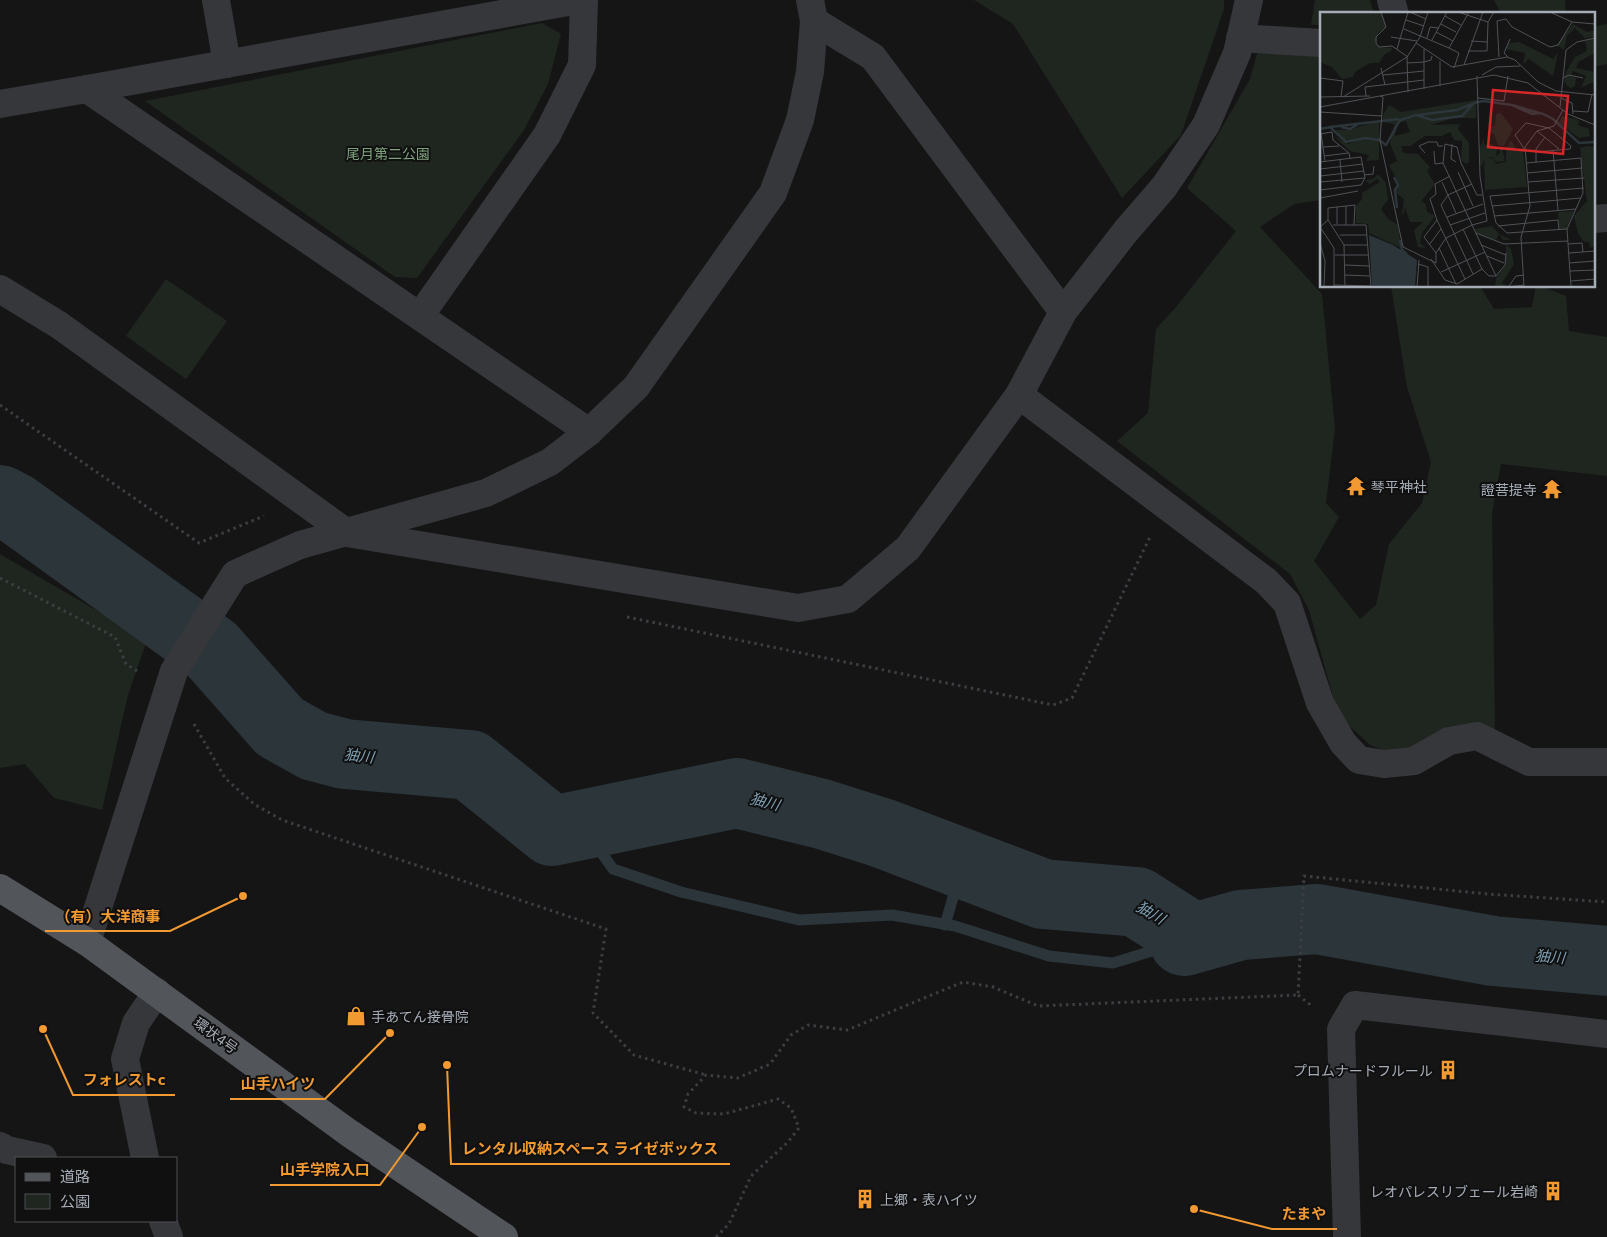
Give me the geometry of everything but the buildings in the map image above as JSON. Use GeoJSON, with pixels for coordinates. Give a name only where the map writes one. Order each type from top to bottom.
{"type":"FeatureCollection","features":[{"type":"Feature","properties":{"kind":"main road","name":"環状4号"},"geometry":{"type":"LineString","coordinates":[[0,888],[87,942],[348,1132],[504,1237]]}},
{"type":"Feature","properties":{"kind":"street"},"geometry":{"type":"LineString","coordinates":[[216,0],[227,64]]}},
{"type":"Feature","properties":{"kind":"street"},"geometry":{"type":"LineString","coordinates":[[0,104],[88,90],[579,0]]}},
{"type":"Feature","properties":{"kind":"street"},"geometry":{"type":"LineString","coordinates":[[420,316],[547,135],[582,65],[584,0]]}},
{"type":"Feature","properties":{"kind":"street"},"geometry":{"type":"LineString","coordinates":[[0,289],[59,325],[347,533],[798,608],[848,599],[908,548],[1019,395],[1063,312],[1126,231],[1164,187],[1206,125],[1237,54],[1249,0]]}},
{"type":"Feature","properties":{"kind":"street"},"geometry":{"type":"LineString","coordinates":[[812,11],[873,57],[1063,312]]}},
{"type":"Feature","properties":{"kind":"street"},"geometry":{"type":"LineString","coordinates":[[87,942],[171,681],[234,574],[300,546],[486,493],[550,462],[589,432],[636,387],[773,193],[800,120],[810,72],[812,11]]}},
{"type":"Feature","properties":{"kind":"street"},"geometry":{"type":"LineString","coordinates":[[1240,38],[1320,43]]}},
{"type":"Feature","properties":{"kind":"street"},"geometry":{"type":"LineString","coordinates":[[88,90],[589,432]]}},
{"type":"Feature","properties":{"kind":"street"},"geometry":{"type":"LineString","coordinates":[[1594,219],[1607,218]]}},
{"type":"Feature","properties":{"kind":"street"},"geometry":{"type":"LineString","coordinates":[[1019,395],[1266,581],[1288,603],[1320,703],[1344,743],[1359,760],[1384,764],[1414,761],[1448,741],[1478,736],[1529,762],[1607,762]]}},
{"type":"Feature","properties":{"kind":"street"},"geometry":{"type":"LineString","coordinates":[[145,1157],[125,1060],[136,1023],[157,992]]}},
{"type":"Feature","properties":{"kind":"street"},"geometry":{"type":"LineString","coordinates":[[1347,1237],[1341,1029],[1355,1005],[1607,1034]]}},
{"type":"Feature","properties":{"kind":"street"},"geometry":{"type":"LineString","coordinates":[[0,1146],[7,1150],[38,1157]]}},
{"type":"Feature","properties":{"kind":"street"},"geometry":{"type":"LineString","coordinates":[[163,1222],[169,1237]]}},
{"type":"Feature","properties":{"kind":"path"},"geometry":{"type":"LineString","coordinates":[[0,405],[199,543],[303,501]]}},
{"type":"Feature","properties":{"kind":"path"},"geometry":{"type":"LineString","coordinates":[[619,616],[1053,705],[1072,698],[1165,505]]}},
{"type":"Feature","properties":{"kind":"path"},"geometry":{"type":"LineString","coordinates":[[0,578],[114,637],[126,664],[171,681],[225,778],[254,804],[282,820],[606,929],[593,1013],[634,1055],[706,1075],[738,1078],[770,1064],[791,1035],[808,1024],[847,1030],[963,982],[993,988],[1038,1006],[1298,995],[1304,876],[1488,894],[1607,902]]}},
{"type":"Feature","properties":{"kind":"path"},"geometry":{"type":"LineString","coordinates":[[706,1075],[688,1094],[684,1107],[696,1113],[724,1114],[778,1099],[791,1108],[799,1128],[788,1142],[751,1176],[729,1224],[716,1237]]}},
{"type":"Feature","properties":{"kind":"green space"},"geometry":{"type":"Polygon","coordinates":[[[974,0],[1224,0],[1224,9],[1181,135],[1122,198],[1013,24],[974,0]]]}},
{"type":"Feature","properties":{"kind":"green space"},"geometry":{"type":"Polygon","coordinates":[[[1315,0],[1370,0],[1373,12],[1320,12],[1320,25],[1311,25],[1315,0]]]}},
{"type":"Feature","properties":{"kind":"green space"},"geometry":{"type":"Polygon","coordinates":[[[1494,0],[1565,0],[1566,12],[1500,12],[1494,0]]]}},
{"type":"Feature","properties":{"kind":"green space","name":"尾月第二公園"},"geometry":{"type":"Polygon","coordinates":[[[542,23],[561,34],[548,84],[524,130],[417,278],[395,277],[145,101],[542,23]]]}},
{"type":"Feature","properties":{"kind":"green space"},"geometry":{"type":"Polygon","coordinates":[[[1607,24],[1607,64],[1594,67],[1594,27],[1607,24]]]}},
{"type":"Feature","properties":{"kind":"green space"},"geometry":{"type":"Polygon","coordinates":[[[1258,50],[1320,56],[1320,200],[1294,204],[1260,227],[1322,294],[1335,429],[1326,503],[1339,517],[1314,561],[1360,619],[1376,605],[1389,544],[1422,503],[1431,462],[1407,387],[1391,288],[1481,288],[1494,309],[1532,307],[1536,288],[1545,288],[1566,296],[1569,331],[1607,337],[1607,476],[1501,464],[1492,514],[1495,731],[1395,755],[1370,745],[1338,715],[1309,610],[1290,574],[1117,441],[1148,413],[1156,329],[1176,307],[1236,231],[1187,188],[1250,79],[1258,50]]]}},
{"type":"Feature","properties":{"kind":"green space"},"geometry":{"type":"Polygon","coordinates":[[[166,279],[227,321],[186,379],[126,336],[166,279]]]}},
{"type":"Feature","properties":{"kind":"green space"},"geometry":{"type":"Polygon","coordinates":[[[0,554],[147,640],[128,695],[102,810],[54,798],[25,764],[0,768],[0,554]]]}},
{"type":"Feature","properties":{"kind":"waterway","name":"㹨川"},"geometry":{"type":"LineString","coordinates":[[0,500],[15,508],[212,650],[280,727],[314,746],[345,754],[470,765],[552,831],[737,793],[822,814],[882,833],[1043,894],[1137,902],[1184,932],[1184,941],[1241,925],[1317,919],[1493,951],[1607,961]]}},
{"type":"Feature","properties":{"kind":"waterway"},"geometry":{"type":"LineString","coordinates":[[582,825],[613,869],[681,892],[799,920],[892,915],[955,926],[1049,956],[1113,963],[1184,941]]}},
{"type":"Feature","properties":{"kind":"waterway"},"geometry":{"type":"LineString","coordinates":[[945,925],[963,863]]}},
{"type":"Feature","properties":{"kind":"place","name":"琴平神社"},"geometry":{"type":"Point","coordinates":[1356,486]}},
{"type":"Feature","properties":{"kind":"place","name":"證菩提寺"},"geometry":{"type":"Point","coordinates":[1552,489]}},
{"type":"Feature","properties":{"kind":"place","name":"（有）大洋商事"},"geometry":{"type":"Point","coordinates":[243,896]}},
{"type":"Feature","properties":{"kind":"place","name":"手あてん接骨院"},"geometry":{"type":"Point","coordinates":[356,1016]}},
{"type":"Feature","properties":{"kind":"place","name":"フォレストc"},"geometry":{"type":"Point","coordinates":[43,1029]}},
{"type":"Feature","properties":{"kind":"place","name":"山手ハイツ"},"geometry":{"type":"Point","coordinates":[390,1033]}},
{"type":"Feature","properties":{"kind":"place","name":"レンタル収納スペース ライゼボックス"},"geometry":{"type":"Point","coordinates":[447,1065]}},
{"type":"Feature","properties":{"kind":"place","name":"プロムナードフルール"},"geometry":{"type":"Point","coordinates":[1448,1070]}},
{"type":"Feature","properties":{"kind":"place","name":"山手学院入口"},"geometry":{"type":"Point","coordinates":[422,1127]}},
{"type":"Feature","properties":{"kind":"place","name":"レオパレスリブェール岩崎"},"geometry":{"type":"Point","coordinates":[1553,1191]}},
{"type":"Feature","properties":{"kind":"place","name":"上郷・表ハイツ"},"geometry":{"type":"Point","coordinates":[865,1199]}},
{"type":"Feature","properties":{"kind":"place","name":"たまや"},"geometry":{"type":"Point","coordinates":[1194,1209]}}]}
